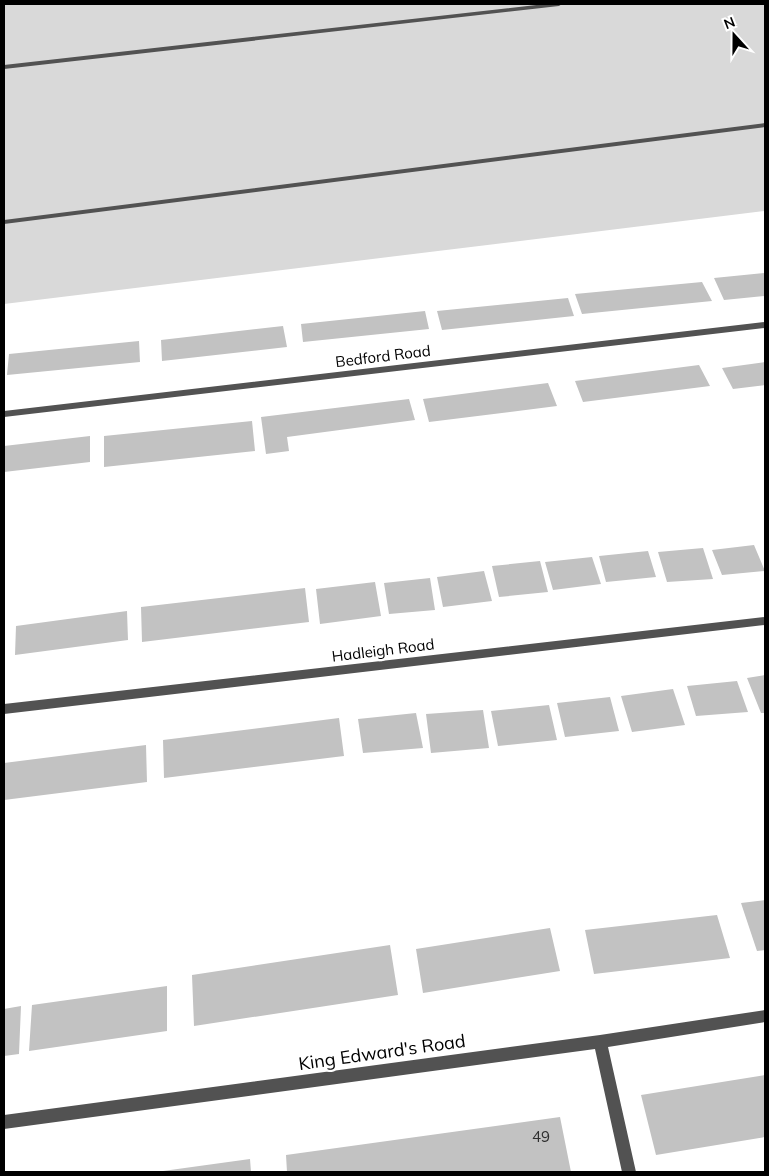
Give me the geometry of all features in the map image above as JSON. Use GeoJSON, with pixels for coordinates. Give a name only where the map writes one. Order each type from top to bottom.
{"type":"FeatureCollection","features":[{"type":"Feature","properties":{"kind":"street"},"geometry":{"type":"LineString","coordinates":[[4,67],[559,4]]}},
{"type":"Feature","properties":{"kind":"street"},"geometry":{"type":"LineString","coordinates":[[4,222],[765,126]]}},
{"type":"Feature","properties":{"kind":"street","name":"Bedford Road"},"geometry":{"type":"LineString","coordinates":[[4,414],[765,324]]}},
{"type":"Feature","properties":{"kind":"street","name":"Hadleigh Road"},"geometry":{"type":"LineString","coordinates":[[4,708],[765,621]]}},
{"type":"Feature","properties":{"kind":"street","name":"King Edward's Road"},"geometry":{"type":"LineString","coordinates":[[4,1122],[600,1042],[765,1016]]}},
{"type":"Feature","properties":{"kind":"street"},"geometry":{"type":"LineString","coordinates":[[600,1042],[629,1172]]}},
{"type":"Feature","properties":{"kind":"shaded area"},"geometry":{"type":"Polygon","coordinates":[[[4,4],[765,4],[765,211],[4,304],[4,4]]]}},
{"type":"Feature","properties":{"kind":"building"},"geometry":{"type":"Polygon","coordinates":[[[765,273],[765,296],[724,300],[714,278],[765,273]]]}},
{"type":"Feature","properties":{"kind":"building"},"geometry":{"type":"Polygon","coordinates":[[[702,282],[712,301],[582,314],[575,294],[702,282]]]}},
{"type":"Feature","properties":{"kind":"building"},"geometry":{"type":"Polygon","coordinates":[[[568,298],[574,316],[442,330],[437,311],[568,298]]]}},
{"type":"Feature","properties":{"kind":"building"},"geometry":{"type":"Polygon","coordinates":[[[425,311],[429,329],[303,342],[301,324],[425,311]]]}},
{"type":"Feature","properties":{"kind":"building"},"geometry":{"type":"Polygon","coordinates":[[[283,326],[287,347],[162,361],[161,340],[283,326]]]}},
{"type":"Feature","properties":{"kind":"building"},"geometry":{"type":"Polygon","coordinates":[[[139,341],[140,362],[7,375],[9,354],[139,341]]]}},
{"type":"Feature","properties":{"kind":"building"},"geometry":{"type":"Polygon","coordinates":[[[765,362],[765,385],[733,389],[722,368],[765,362]]]}},
{"type":"Feature","properties":{"kind":"building"},"geometry":{"type":"Polygon","coordinates":[[[699,365],[710,386],[583,402],[575,381],[699,365]]]}},
{"type":"Feature","properties":{"kind":"building"},"geometry":{"type":"Polygon","coordinates":[[[548,383],[557,406],[429,422],[423,399],[548,383]]]}},
{"type":"Feature","properties":{"kind":"building"},"geometry":{"type":"Polygon","coordinates":[[[409,399],[415,420],[287,437],[289,451],[266,454],[261,417],[409,399]]]}},
{"type":"Feature","properties":{"kind":"building"},"geometry":{"type":"Polygon","coordinates":[[[252,421],[255,451],[104,467],[104,436],[252,421]]]}},
{"type":"Feature","properties":{"kind":"building"},"geometry":{"type":"Polygon","coordinates":[[[90,436],[90,462],[4,472],[4,446],[90,436]]]}},
{"type":"Feature","properties":{"kind":"building"},"geometry":{"type":"Polygon","coordinates":[[[754,545],[765,571],[722,575],[712,550],[754,545]]]}},
{"type":"Feature","properties":{"kind":"building"},"geometry":{"type":"Polygon","coordinates":[[[703,548],[713,579],[667,582],[658,552],[703,548]]]}},
{"type":"Feature","properties":{"kind":"building"},"geometry":{"type":"Polygon","coordinates":[[[648,551],[656,577],[606,582],[599,556],[648,551]]]}},
{"type":"Feature","properties":{"kind":"building"},"geometry":{"type":"Polygon","coordinates":[[[592,557],[601,584],[553,590],[545,562],[592,557]]]}},
{"type":"Feature","properties":{"kind":"building"},"geometry":{"type":"Polygon","coordinates":[[[540,561],[548,592],[499,597],[492,566],[540,561]]]}},
{"type":"Feature","properties":{"kind":"building"},"geometry":{"type":"Polygon","coordinates":[[[484,571],[492,601],[443,607],[437,577],[484,571]]]}},
{"type":"Feature","properties":{"kind":"building"},"geometry":{"type":"Polygon","coordinates":[[[430,578],[435,610],[389,614],[384,583],[430,578]]]}},
{"type":"Feature","properties":{"kind":"building"},"geometry":{"type":"Polygon","coordinates":[[[375,582],[381,616],[320,624],[316,589],[375,582]]]}},
{"type":"Feature","properties":{"kind":"building"},"geometry":{"type":"Polygon","coordinates":[[[305,588],[309,622],[142,642],[141,607],[305,588]]]}},
{"type":"Feature","properties":{"kind":"building"},"geometry":{"type":"Polygon","coordinates":[[[127,611],[128,640],[15,655],[16,626],[127,611]]]}},
{"type":"Feature","properties":{"kind":"building"},"geometry":{"type":"Polygon","coordinates":[[[765,675],[765,713],[761,713],[747,678],[765,675]]]}},
{"type":"Feature","properties":{"kind":"building"},"geometry":{"type":"Polygon","coordinates":[[[737,681],[748,712],[696,716],[687,686],[737,681]]]}},
{"type":"Feature","properties":{"kind":"building"},"geometry":{"type":"Polygon","coordinates":[[[673,689],[685,725],[632,732],[621,696],[673,689]]]}},
{"type":"Feature","properties":{"kind":"building"},"geometry":{"type":"Polygon","coordinates":[[[610,697],[619,731],[565,737],[557,703],[610,697]]]}},
{"type":"Feature","properties":{"kind":"building"},"geometry":{"type":"Polygon","coordinates":[[[549,705],[557,740],[498,746],[491,711],[549,705]]]}},
{"type":"Feature","properties":{"kind":"building"},"geometry":{"type":"Polygon","coordinates":[[[483,710],[489,748],[431,753],[426,714],[483,710]]]}},
{"type":"Feature","properties":{"kind":"building"},"geometry":{"type":"Polygon","coordinates":[[[416,713],[423,748],[363,753],[358,719],[416,713]]]}},
{"type":"Feature","properties":{"kind":"building"},"geometry":{"type":"Polygon","coordinates":[[[339,718],[344,756],[164,778],[163,740],[339,718]]]}},
{"type":"Feature","properties":{"kind":"building"},"geometry":{"type":"Polygon","coordinates":[[[146,745],[147,782],[4,800],[4,763],[146,745]]]}},
{"type":"Feature","properties":{"kind":"building"},"geometry":{"type":"Polygon","coordinates":[[[765,900],[765,950],[757,951],[741,903],[765,900]]]}},
{"type":"Feature","properties":{"kind":"building"},"geometry":{"type":"Polygon","coordinates":[[[717,915],[730,958],[594,974],[585,930],[717,915]]]}},
{"type":"Feature","properties":{"kind":"building"},"geometry":{"type":"Polygon","coordinates":[[[550,928],[560,971],[423,993],[416,949],[550,928]]]}},
{"type":"Feature","properties":{"kind":"building"},"geometry":{"type":"Polygon","coordinates":[[[390,945],[398,995],[194,1026],[192,975],[390,945]]]}},
{"type":"Feature","properties":{"kind":"building"},"geometry":{"type":"Polygon","coordinates":[[[167,986],[167,1031],[29,1051],[32,1005],[167,986]]]}},
{"type":"Feature","properties":{"kind":"building"},"geometry":{"type":"Polygon","coordinates":[[[21,1006],[19,1054],[4,1056],[4,1009],[21,1006]]]}},
{"type":"Feature","properties":{"kind":"building"},"geometry":{"type":"Polygon","coordinates":[[[765,1075],[765,1137],[656,1155],[641,1095],[765,1075]]]}},
{"type":"Feature","properties":{"kind":"building"},"geometry":{"type":"Polygon","coordinates":[[[560,1117],[571,1172],[287,1172],[286,1155],[560,1117]]]}},
{"type":"Feature","properties":{"kind":"building"},"geometry":{"type":"Polygon","coordinates":[[[250,1159],[251,1172],[163,1172],[163,1171],[250,1159]]]}}]}
